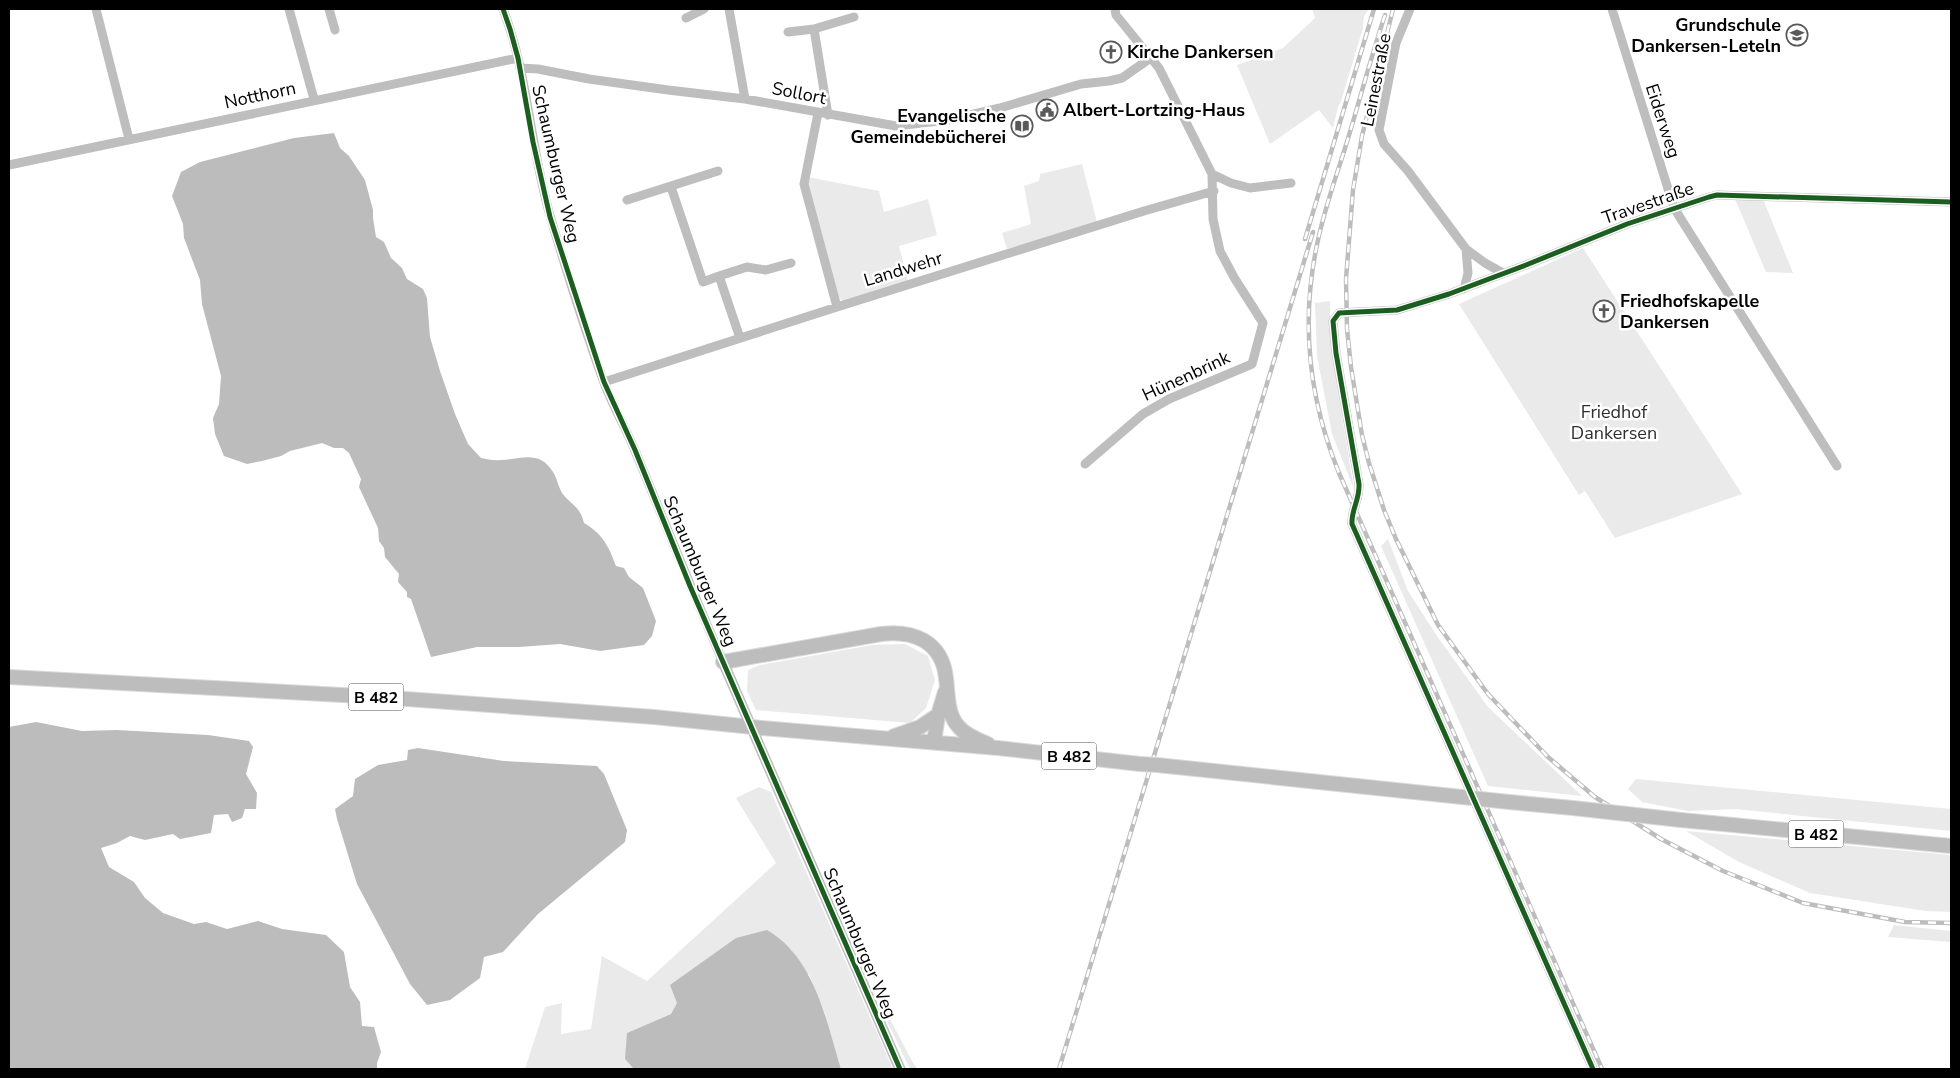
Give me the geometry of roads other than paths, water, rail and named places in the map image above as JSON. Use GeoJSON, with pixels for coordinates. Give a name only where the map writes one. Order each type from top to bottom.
{"type":"FeatureCollection","features":[{"type":"Feature","properties":{"kind":"main road"},"geometry":{"type":"LineString","coordinates":[[723,662],[897,632],[920,638],[934,648],[942,662],[946,678],[941,743]]}},
{"type":"Feature","properties":{"kind":"main road","name":"B 482"},"geometry":{"type":"LineString","coordinates":[[9,677],[378,697],[888,738],[1680,820],[1951,846]]}},
{"type":"Feature","properties":{"kind":"main road"},"geometry":{"type":"LineString","coordinates":[[888,738],[920,727],[944,711]]}},
{"type":"Feature","properties":{"kind":"main road"},"geometry":{"type":"LineString","coordinates":[[944,711],[964,732],[998,748]]}},
{"type":"Feature","properties":{"kind":"street"},"geometry":{"type":"LineString","coordinates":[[96,9],[129,139]]}},
{"type":"Feature","properties":{"kind":"street"},"geometry":{"type":"LineString","coordinates":[[289,9],[314,99]]}},
{"type":"Feature","properties":{"kind":"street"},"geometry":{"type":"LineString","coordinates":[[328,9],[335,30]]}},
{"type":"Feature","properties":{"kind":"street","name":"Schaumburger Weg"},"geometry":{"type":"LineString","coordinates":[[503,9],[518,58],[533,142],[550,217],[604,382],[635,450],[690,586],[900,1069]]}},
{"type":"Feature","properties":{"kind":"street"},"geometry":{"type":"LineString","coordinates":[[686,18],[704,9]]}},
{"type":"Feature","properties":{"kind":"street"},"geometry":{"type":"LineString","coordinates":[[729,9],[745,98]]}},
{"type":"Feature","properties":{"kind":"street","name":"Hünenbrink"},"geometry":{"type":"LineString","coordinates":[[1085,464],[1143,414],[1169,399],[1252,364],[1263,323],[1235,279],[1220,250],[1213,219],[1214,192],[1212,174],[1169,86],[1152,57],[1116,15],[1115,9]]}},
{"type":"Feature","properties":{"kind":"street","name":"Leinestraße"},"geometry":{"type":"LineString","coordinates":[[1410,9],[1396,43],[1379,130],[1384,144],[1408,170],[1466,249],[1485,264],[1503,273]]}},
{"type":"Feature","properties":{"kind":"street","name":"Eiderweg"},"geometry":{"type":"LineString","coordinates":[[1612,9],[1674,208],[1838,466]]}},
{"type":"Feature","properties":{"kind":"street"},"geometry":{"type":"LineString","coordinates":[[788,32],[814,29],[854,17]]}},
{"type":"Feature","properties":{"kind":"street"},"geometry":{"type":"LineString","coordinates":[[814,29],[828,115]]}},
{"type":"Feature","properties":{"kind":"street","name":"Sollort"},"geometry":{"type":"LineString","coordinates":[[520,68],[538,69],[589,79],[668,90],[745,98],[828,115],[896,126],[948,120],[1000,108],[1081,84],[1122,78],[1152,57]]}},
{"type":"Feature","properties":{"kind":"street","name":"Notthorn"},"geometry":{"type":"LineString","coordinates":[[9,165],[314,99],[518,58]]}},
{"type":"Feature","properties":{"kind":"street"},"geometry":{"type":"LineString","coordinates":[[818,113],[804,176],[804,184],[837,307]]}},
{"type":"Feature","properties":{"kind":"street"},"geometry":{"type":"LineString","coordinates":[[627,200],[718,172]]}},
{"type":"Feature","properties":{"kind":"street"},"geometry":{"type":"LineString","coordinates":[[1212,174],[1231,183],[1250,188],[1291,183]]}},
{"type":"Feature","properties":{"kind":"street"},"geometry":{"type":"LineString","coordinates":[[672,186],[704,282],[747,267],[766,270],[791,263]]}},
{"type":"Feature","properties":{"kind":"street","name":"Landwehr"},"geometry":{"type":"LineString","coordinates":[[604,382],[1144,211],[1214,192]]}},
{"type":"Feature","properties":{"kind":"street","name":"Travestraße"},"geometry":{"type":"LineString","coordinates":[[1593,1069],[1352,524],[1351,515],[1357,502],[1359,484],[1336,353],[1334,320],[1338,313],[1397,310],[1464,289],[1627,224],[1717,195],[1951,202]]}},
{"type":"Feature","properties":{"kind":"street"},"geometry":{"type":"LineString","coordinates":[[1464,289],[1468,273],[1466,249]]}},
{"type":"Feature","properties":{"kind":"street"},"geometry":{"type":"LineString","coordinates":[[720,276],[740,338]]}},
{"type":"Feature","properties":{"kind":"railway"},"geometry":{"type":"LineString","coordinates":[[1305,239],[1374,9]]}},
{"type":"Feature","properties":{"kind":"railway"},"geometry":{"type":"LineString","coordinates":[[1393,9],[1362,136],[1353,190],[1346,279],[1347,329],[1362,435],[1369,463],[1384,510],[1396,539],[1438,625],[1488,694],[1548,757],[1595,797],[1661,839],[1723,871],[1803,903],[1905,922],[1951,923]]}},
{"type":"Feature","properties":{"kind":"railway"},"geometry":{"type":"LineString","coordinates":[[1385,15],[1328,203],[1312,270],[1309,329],[1314,387],[1328,444],[1339,473],[1602,1069]]}},
{"type":"Feature","properties":{"kind":"railway"},"geometry":{"type":"LineString","coordinates":[[1059,1069],[1313,232]]}},
{"type":"Feature","properties":{"kind":"place","name":"Grundschule Dankersen-Leteln"},"geometry":{"type":"Point","coordinates":[1797,35]}},
{"type":"Feature","properties":{"kind":"place","name":"Kirche Dankersen"},"geometry":{"type":"Point","coordinates":[1111,52]}},
{"type":"Feature","properties":{"kind":"place","name":"Albert-Lortzing-Haus"},"geometry":{"type":"Point","coordinates":[1047,110]}},
{"type":"Feature","properties":{"kind":"place","name":"Evangelische Gemeindebücherei"},"geometry":{"type":"Point","coordinates":[1022,126]}},
{"type":"Feature","properties":{"kind":"place","name":"Friedhofskapelle Dankersen"},"geometry":{"type":"Point","coordinates":[1604,311]}},
{"type":"Feature","properties":{"kind":"park label","name":"Friedhof Dankersen"},"geometry":{"type":"Point","coordinates":[1614,422]}}]}
